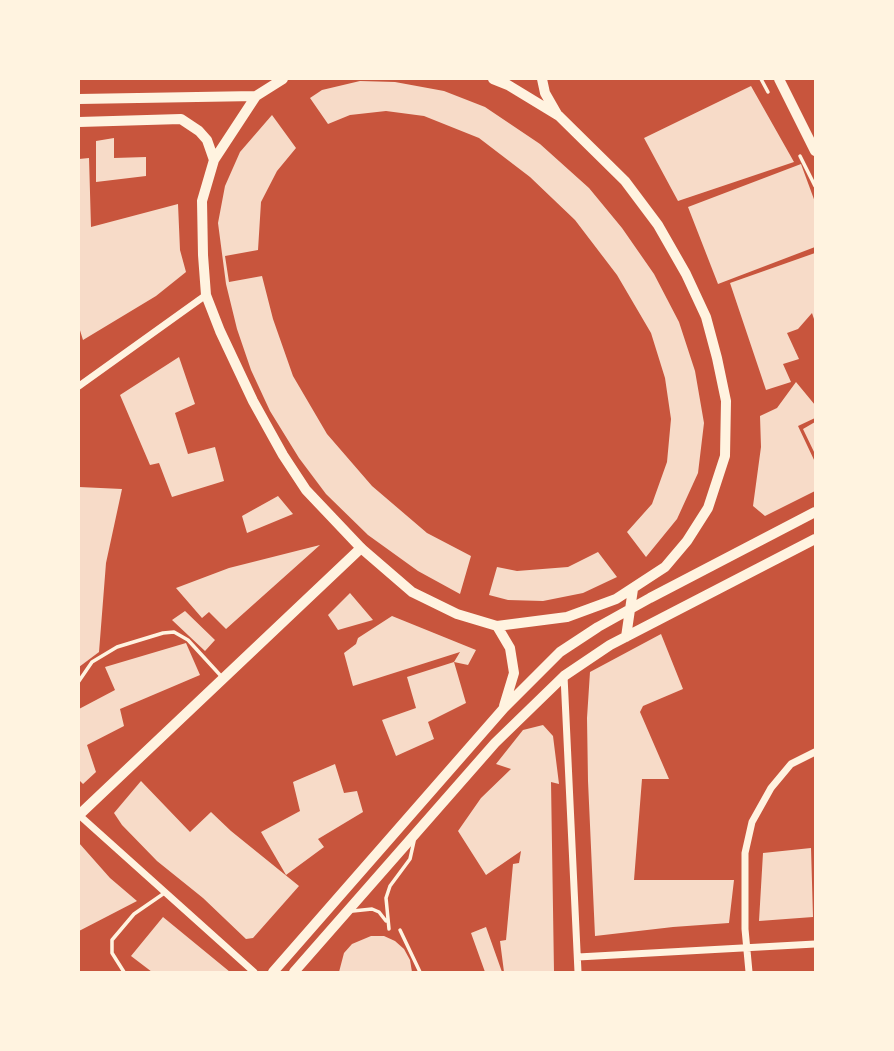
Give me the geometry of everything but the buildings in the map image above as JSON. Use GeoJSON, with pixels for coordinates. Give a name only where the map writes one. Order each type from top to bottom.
{"type":"FeatureCollection","features":[{"type":"Feature","properties":{"kind":"main road"},"geometry":{"type":"LineString","coordinates":[[283,79],[256,96],[214,160],[202,201],[206,295],[220,331],[247,390],[283,455],[306,489],[361,548],[412,592],[457,614],[497,626],[567,617],[616,599],[665,567],[687,541],[708,508],[725,456],[726,401],[718,358],[706,317],[659,225],[625,181],[559,116],[508,85],[493,79]]}},
{"type":"Feature","properties":{"kind":"main road"},"geometry":{"type":"LineString","coordinates":[[542,79],[545,93],[559,116]]}},
{"type":"Feature","properties":{"kind":"main road"},"geometry":{"type":"LineString","coordinates":[[779,79],[815,151]]}},
{"type":"Feature","properties":{"kind":"main road"},"geometry":{"type":"LineString","coordinates":[[79,99],[256,96]]}},
{"type":"Feature","properties":{"kind":"main road"},"geometry":{"type":"LineString","coordinates":[[79,122],[181,119],[208,140],[214,160]]}},
{"type":"Feature","properties":{"kind":"main road"},"geometry":{"type":"LineString","coordinates":[[273,972],[504,708],[560,652],[630,610],[815,513]]}},
{"type":"Feature","properties":{"kind":"main road"},"geometry":{"type":"LineString","coordinates":[[294,972],[495,743],[564,676],[610,645],[815,539]]}},
{"type":"Feature","properties":{"kind":"main road"},"geometry":{"type":"LineString","coordinates":[[626,637],[633,589]]}},
{"type":"Feature","properties":{"kind":"main road"},"geometry":{"type":"LineString","coordinates":[[497,626],[510,648],[514,673],[504,708]]}},
{"type":"Feature","properties":{"kind":"street"},"geometry":{"type":"LineString","coordinates":[[79,386],[206,295]]}},
{"type":"Feature","properties":{"kind":"street"},"geometry":{"type":"LineString","coordinates":[[254,972],[79,815],[361,548]]}},
{"type":"Feature","properties":{"kind":"street"},"geometry":{"type":"LineString","coordinates":[[564,676],[578,972]]}},
{"type":"Feature","properties":{"kind":"street"},"geometry":{"type":"LineString","coordinates":[[748,972],[745,853],[752,822],[771,788],[792,764],[815,752]]}},
{"type":"Feature","properties":{"kind":"street"},"geometry":{"type":"LineString","coordinates":[[578,957],[815,944]]}},
{"type":"Feature","properties":{"kind":"lane"},"geometry":{"type":"LineString","coordinates":[[79,681],[92,662],[117,647],[174,632],[188,640],[223,678]]}},
{"type":"Feature","properties":{"kind":"lane"},"geometry":{"type":"LineString","coordinates":[[345,914],[372,909],[383,916],[389,929],[386,898],[390,886],[410,859],[414,848],[413,836]]}},
{"type":"Feature","properties":{"kind":"lane"},"geometry":{"type":"LineString","coordinates":[[124,972],[112,954],[112,940],[134,914],[165,892]]}},
{"type":"Feature","properties":{"kind":"path"},"geometry":{"type":"LineString","coordinates":[[397,925],[420,972]]}}]}
